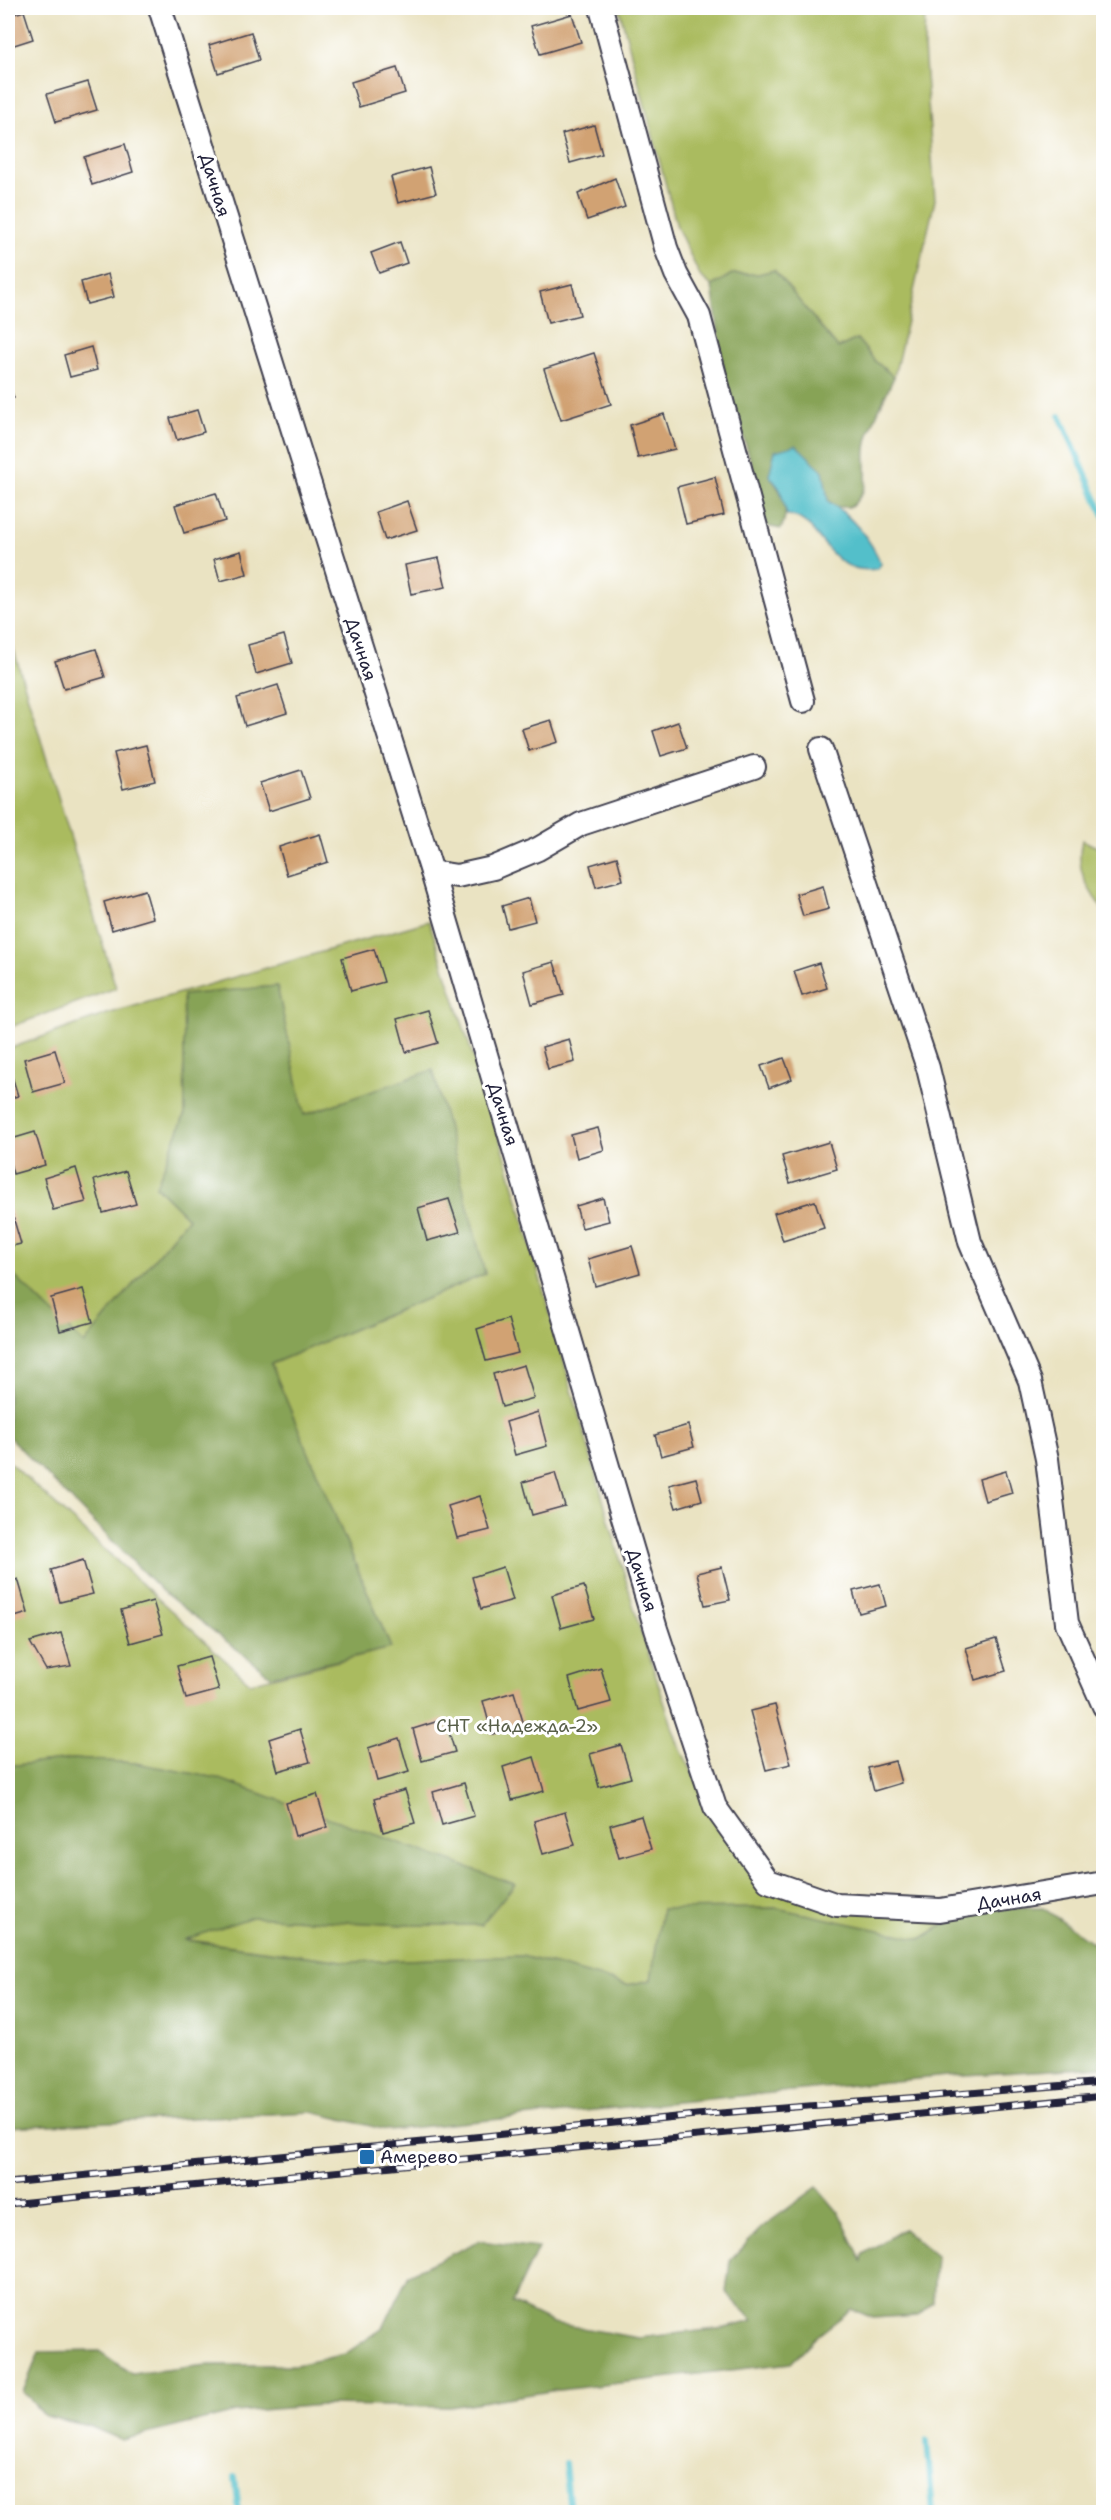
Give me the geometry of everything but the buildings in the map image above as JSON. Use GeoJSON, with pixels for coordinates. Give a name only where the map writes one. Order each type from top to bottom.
{"type":"FeatureCollection","features":[{"type":"Feature","properties":{"kind":"street","name":"Дачная"},"geometry":{"type":"LineString","coordinates":[[160,8],[432,872],[656,1629]]}},
{"type":"Feature","properties":{"kind":"street"},"geometry":{"type":"LineString","coordinates":[[601,8],[666,248],[676,274],[699,316],[803,701]]}},
{"type":"Feature","properties":{"kind":"street"},"geometry":{"type":"LineString","coordinates":[[821,749],[928,1068],[970,1242],[1030,1381],[1047,1459],[1067,1623],[1104,1706]]}},
{"type":"Feature","properties":{"kind":"street"},"geometry":{"type":"LineString","coordinates":[[432,872],[457,876],[493,868],[538,849],[581,824],[754,767]]}},
{"type":"Feature","properties":{"kind":"street"},"geometry":{"type":"LineString","coordinates":[[440,896],[502,1071],[656,1629],[683,1717],[715,1807],[768,1881],[837,1905],[940,1910],[1053,1900],[1104,1885]]}},
{"type":"Feature","properties":{"kind":"green space"},"geometry":{"type":"Polygon","coordinates":[[[619,8],[925,8],[924,47],[935,200],[894,377],[875,361],[857,339],[838,348],[774,270],[759,274],[732,274],[712,286],[700,276],[677,227],[619,8]]]}},
{"type":"Feature","properties":{"kind":"green space"},"geometry":{"type":"Polygon","coordinates":[[[774,270],[838,348],[857,339],[875,361],[894,377],[868,438],[866,482],[859,498],[851,507],[837,507],[828,501],[823,471],[812,461],[769,475],[784,500],[785,514],[781,529],[766,526],[755,475],[724,373],[712,286],[732,274],[759,274],[774,270]]]}},
{"type":"Feature","properties":{"kind":"green space"},"geometry":{"type":"Polygon","coordinates":[[[8,631],[116,988],[8,1028],[8,631]]]}},
{"type":"Feature","properties":{"kind":"green space"},"geometry":{"type":"Polygon","coordinates":[[[1082,840],[1103,850],[1103,910],[1081,869],[1082,840]]]}},
{"type":"Feature","properties":{"kind":"green space","name":"СНТ «Надежда-2»"},"geometry":{"type":"Polygon","coordinates":[[[429,921],[503,1148],[638,1622],[678,1744],[721,1828],[760,1875],[837,1902],[970,1909],[921,1939],[776,1908],[662,1909],[651,1980],[627,1985],[522,1956],[350,1962],[182,1939],[252,1917],[406,1925],[481,1925],[217,1778],[135,1763],[73,1759],[8,1766],[8,1461],[250,1683],[391,1648],[271,1364],[485,1274],[433,1071],[304,1115],[277,986],[184,995],[185,1114],[156,1186],[188,1218],[84,1344],[8,1270],[8,1049],[107,1014],[429,921]]]}},
{"type":"Feature","properties":{"kind":"green space"},"geometry":{"type":"Polygon","coordinates":[[[277,986],[304,1115],[433,1070],[485,1274],[271,1364],[391,1648],[271,1676],[162,1591],[8,1436],[8,1270],[84,1344],[188,1218],[156,1186],[185,1114],[183,995],[277,986]]]}},
{"type":"Feature","properties":{"kind":"green space"},"geometry":{"type":"Polygon","coordinates":[[[73,1759],[135,1763],[217,1778],[515,1884],[481,1925],[406,1925],[252,1917],[184,1940],[350,1962],[522,1956],[627,1985],[651,1980],[662,1909],[776,1908],[921,1939],[970,1909],[1043,1908],[1093,1943],[1103,1941],[1103,2067],[948,2076],[387,2130],[312,2112],[8,2127],[8,1766],[73,1759]]]}},
{"type":"Feature","properties":{"kind":"green space"},"geometry":{"type":"Polygon","coordinates":[[[817,2187],[839,2213],[862,2261],[863,2254],[904,2229],[936,2255],[933,2302],[918,2315],[873,2318],[852,2309],[816,2337],[791,2363],[551,2391],[450,2407],[322,2405],[236,2412],[122,2440],[89,2426],[45,2416],[23,2392],[39,2352],[99,2351],[132,2374],[206,2365],[296,2365],[345,2354],[383,2328],[409,2274],[479,2241],[538,2248],[512,2303],[553,2323],[639,2338],[725,2328],[753,2321],[726,2292],[730,2261],[761,2228],[817,2187]]]}},
{"type":"Feature","properties":{"kind":"water"},"geometry":{"type":"Polygon","coordinates":[[[796,445],[823,471],[828,501],[852,521],[866,537],[881,564],[877,569],[859,569],[846,564],[834,556],[808,525],[799,518],[787,515],[780,489],[769,475],[775,451],[796,445]]]}},
{"type":"Feature","properties":{"kind":"waterway"},"geometry":{"type":"LineString","coordinates":[[1060,416],[1104,516]]}},
{"type":"Feature","properties":{"kind":"waterway"},"geometry":{"type":"LineString","coordinates":[[927,2441],[933,2512]]}},
{"type":"Feature","properties":{"kind":"waterway"},"geometry":{"type":"LineString","coordinates":[[565,2463],[570,2512]]}},
{"type":"Feature","properties":{"kind":"waterway"},"geometry":{"type":"LineString","coordinates":[[235,2477],[239,2512]]}},
{"type":"Feature","properties":{"kind":"railway"},"geometry":{"type":"LineString","coordinates":[[8,2183],[696,2115],[1104,2082]]}},
{"type":"Feature","properties":{"kind":"railway"},"geometry":{"type":"LineString","coordinates":[[8,2204],[1104,2096]]}},
{"type":"Feature","properties":{"kind":"place","name":"Амерево"},"geometry":{"type":"Point","coordinates":[367,2157]}}]}
